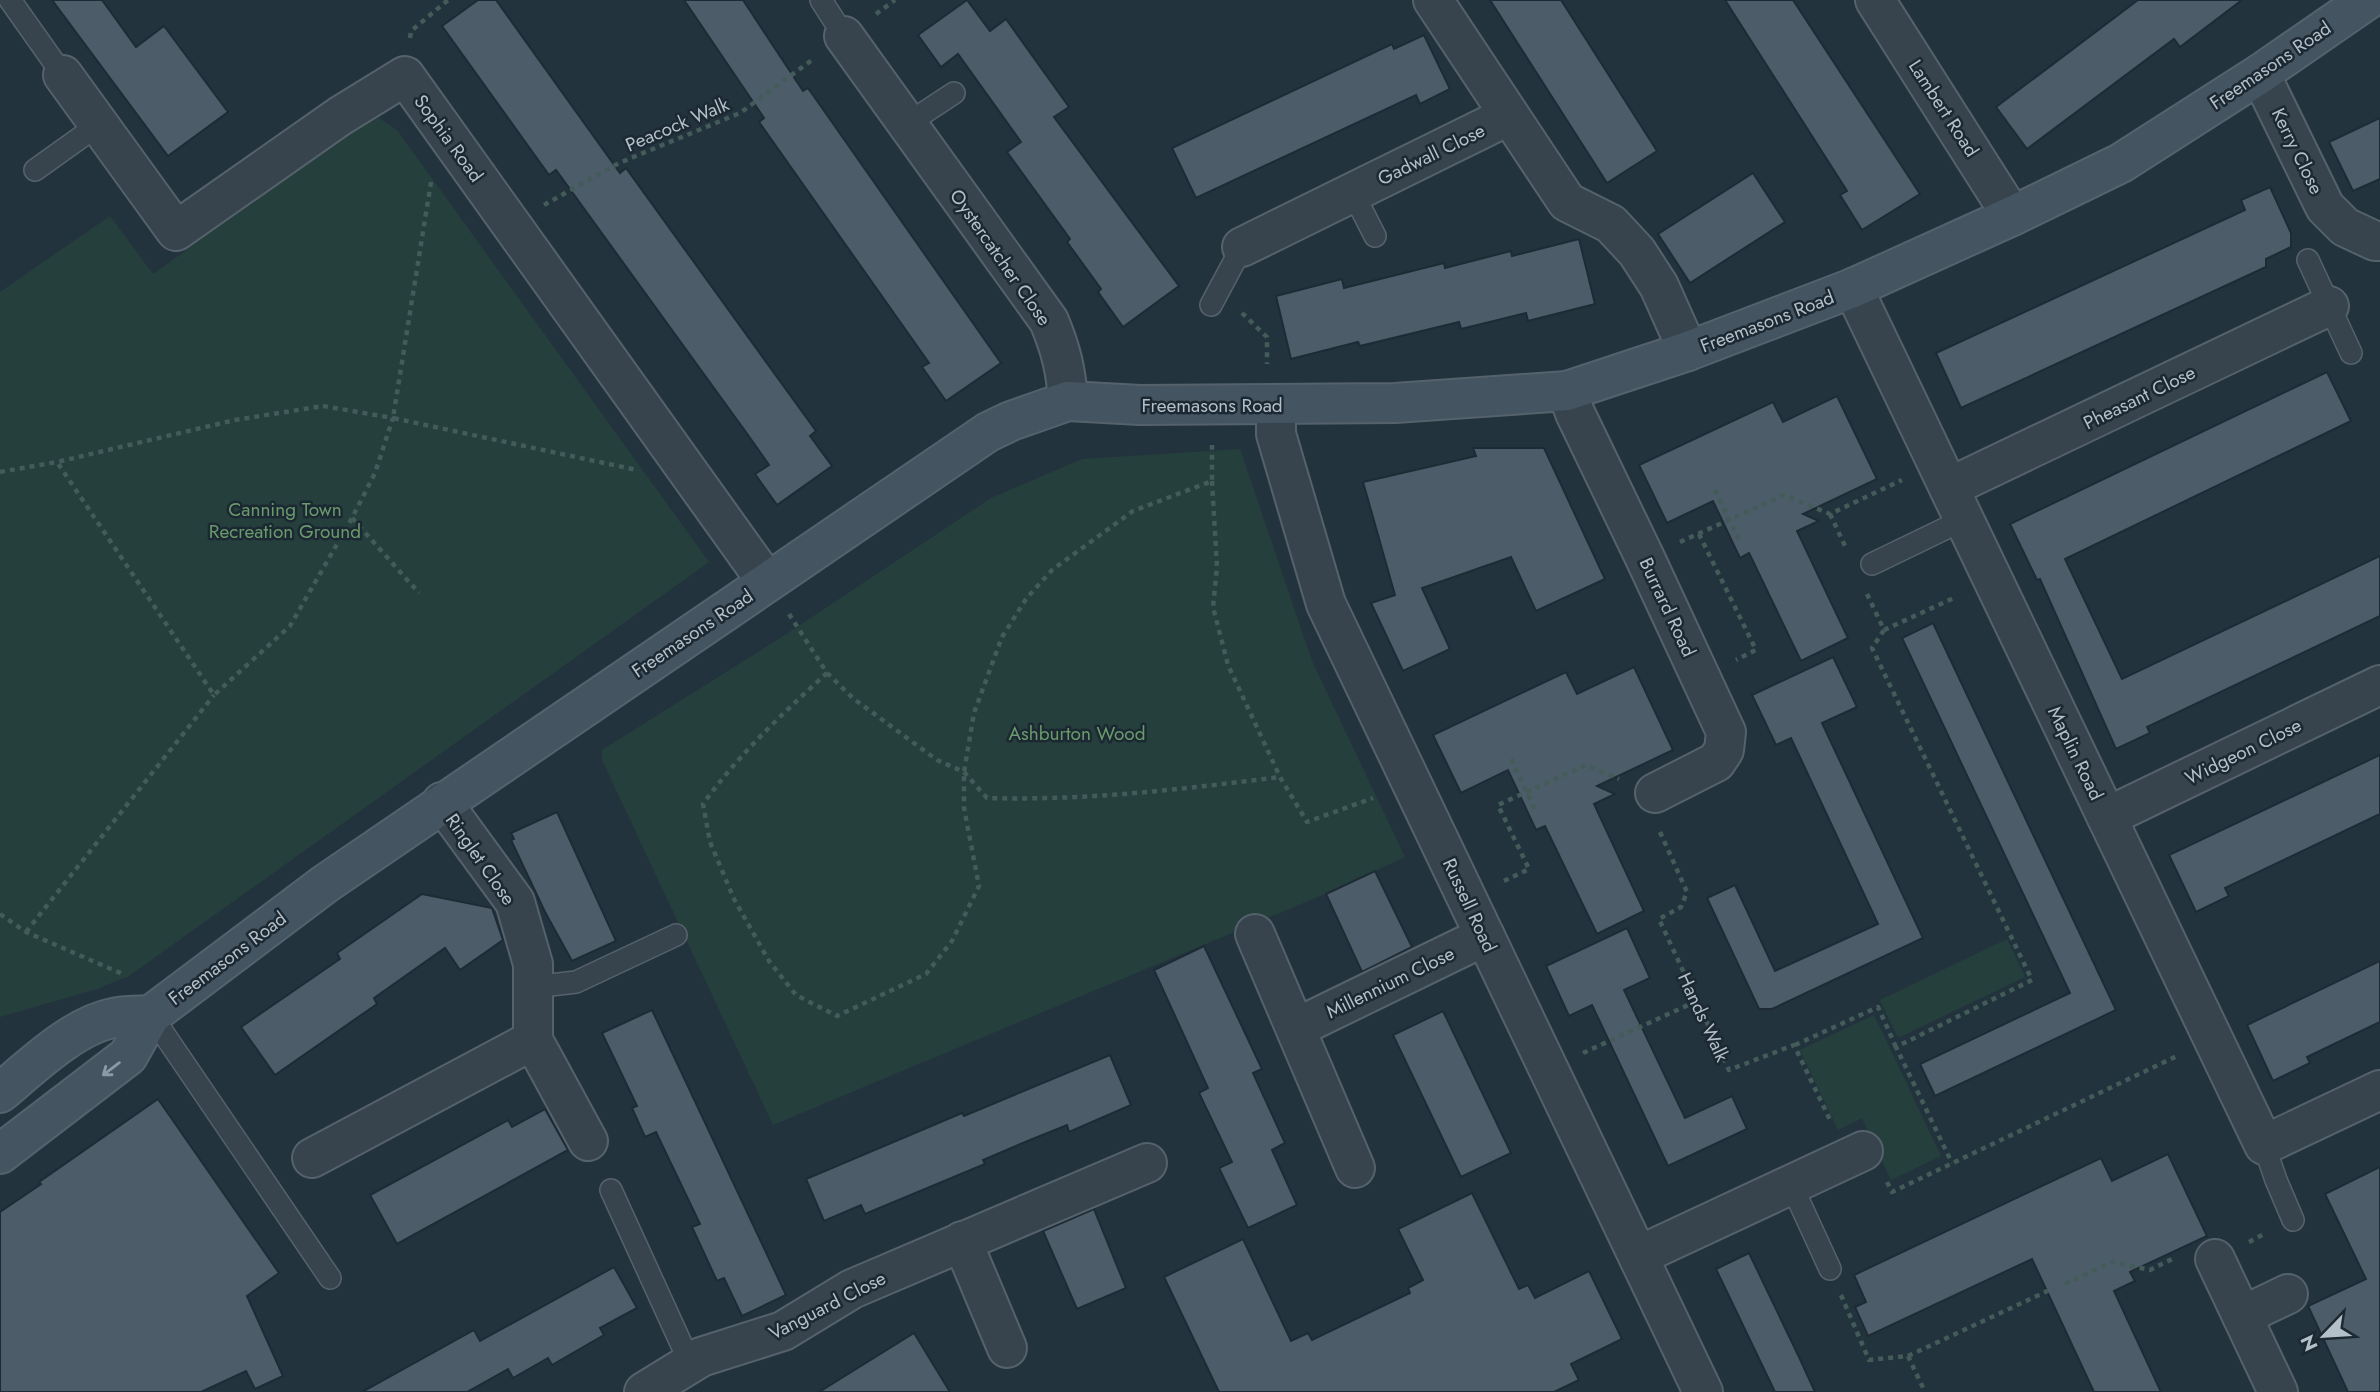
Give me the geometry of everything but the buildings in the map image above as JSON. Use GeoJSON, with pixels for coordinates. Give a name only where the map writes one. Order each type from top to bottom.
{"type":"FeatureCollection","features":[{"type":"Feature","properties":{"kind":"street","name":"Gadwall Close"},"geometry":{"type":"LineString","coordinates":[[1433,0],[1567,202],[1611,224],[1637,251],[1659,286],[1688,351]]}},
{"type":"Feature","properties":{"kind":"street","name":"Lambert Road"},"geometry":{"type":"LineString","coordinates":[[1875,0],[2012,216]]}},
{"type":"Feature","properties":{"kind":"street","name":"Freemasons Road"},"geometry":{"type":"LineString","coordinates":[[4,1147],[128,1056],[151,1016],[325,884],[442,802],[777,596],[988,432],[1010,421],[1068,401],[1140,405],[1395,403],[1567,391],[1688,351],[1853,288],[2121,163],[2260,74],[2367,0]]}},
{"type":"Feature","properties":{"kind":"street","name":"Oystercatcher Close"},"geometry":{"type":"LineString","coordinates":[[844,36],[1049,321],[1062,352],[1068,401]]}},
{"type":"Feature","properties":{"kind":"street","name":"Kerry Close"},"geometry":{"type":"LineString","coordinates":[[2260,74],[2325,207],[2345,227],[2380,241]]}},
{"type":"Feature","properties":{"kind":"street","name":"Sophia Road"},"geometry":{"type":"LineString","coordinates":[[63,75],[176,231],[340,116],[405,76],[777,596]]}},
{"type":"Feature","properties":{"kind":"street","name":"Gadwall Close"},"geometry":{"type":"LineString","coordinates":[[1242,247],[1508,116]]}},
{"type":"Feature","properties":{"kind":"street","name":"Maplin Road"},"geometry":{"type":"LineString","coordinates":[[1853,288],[2264,1145]]}},
{"type":"Feature","properties":{"kind":"street","name":"Pheasant Close"},"geometry":{"type":"LineString","coordinates":[[1950,490],[2329,306]]}},
{"type":"Feature","properties":{"kind":"street","name":"Burrard Road"},"geometry":{"type":"LineString","coordinates":[[1567,391],[1584,433],[1726,732],[1724,750],[1716,762],[1647,799]]}},
{"type":"Feature","properties":{"kind":"street","name":"Russell Road"},"geometry":{"type":"LineString","coordinates":[[1276,405],[1276,434],[1326,604],[1703,1392]]}},
{"type":"Feature","properties":{"kind":"street","name":"Widgeon Close"},"geometry":{"type":"LineString","coordinates":[[2107,817],[2380,685]]}},
{"type":"Feature","properties":{"kind":"street","name":"Ringlet Close"},"geometry":{"type":"LineString","coordinates":[[442,802],[514,902],[533,964],[533,1040],[588,1141]]}},
{"type":"Feature","properties":{"kind":"street"},"geometry":{"type":"LineString","coordinates":[[1255,934],[1355,1168]]}},
{"type":"Feature","properties":{"kind":"street","name":"Millennium Close"},"geometry":{"type":"LineString","coordinates":[[1296,1028],[1485,936]]}},
{"type":"Feature","properties":{"kind":"street","name":"Freemasons Road"},"geometry":{"type":"LineString","coordinates":[[0,1093],[46,1055],[85,1029],[113,1018],[151,1016]]}},
{"type":"Feature","properties":{"kind":"street"},"geometry":{"type":"LineString","coordinates":[[312,1158],[533,1040]]}},
{"type":"Feature","properties":{"kind":"street"},"geometry":{"type":"LineString","coordinates":[[0,1057],[46,1055]]}},
{"type":"Feature","properties":{"kind":"street"},"geometry":{"type":"LineString","coordinates":[[2264,1145],[2380,1090]]}},
{"type":"Feature","properties":{"kind":"street"},"geometry":{"type":"LineString","coordinates":[[1638,1256],[1855,1154]]}},
{"type":"Feature","properties":{"kind":"street","name":"Vanguard Close"},"geometry":{"type":"LineString","coordinates":[[644,1392],[701,1357],[783,1331],[852,1289],[1147,1163]]}},
{"type":"Feature","properties":{"kind":"street"},"geometry":{"type":"LineString","coordinates":[[962,1241],[1007,1348]]}},
{"type":"Feature","properties":{"kind":"street"},"geometry":{"type":"LineString","coordinates":[[2215,1259],[2278,1392]]}},
{"type":"Feature","properties":{"kind":"street"},"geometry":{"type":"LineString","coordinates":[[2242,1316],[2288,1294]]}},
{"type":"Feature","properties":{"kind":"lane"},"geometry":{"type":"LineString","coordinates":[[10,0],[63,75]]}},
{"type":"Feature","properties":{"kind":"lane"},"geometry":{"type":"LineString","coordinates":[[821,0],[844,36]]}},
{"type":"Feature","properties":{"kind":"lane"},"geometry":{"type":"LineString","coordinates":[[907,124],[954,93]]}},
{"type":"Feature","properties":{"kind":"lane"},"geometry":{"type":"LineString","coordinates":[[35,170],[99,125]]}},
{"type":"Feature","properties":{"kind":"lane"},"geometry":{"type":"LineString","coordinates":[[1353,192],[1374,236]]}},
{"type":"Feature","properties":{"kind":"lane","name":"Gadwall Close"},"geometry":{"type":"LineString","coordinates":[[1215,298],[1242,247]]}},
{"type":"Feature","properties":{"kind":"lane"},"geometry":{"type":"LineString","coordinates":[[2308,260],[2351,353]]}},
{"type":"Feature","properties":{"kind":"lane"},"geometry":{"type":"LineString","coordinates":[[1862,562],[1950,490]]}},
{"type":"Feature","properties":{"kind":"lane"},"geometry":{"type":"LineString","coordinates":[[533,987],[576,982],[677,935]]}},
{"type":"Feature","properties":{"kind":"lane"},"geometry":{"type":"LineString","coordinates":[[151,1016],[330,1278]]}},
{"type":"Feature","properties":{"kind":"lane","name":"Maplin Road"},"geometry":{"type":"LineString","coordinates":[[2264,1145],[2293,1220]]}},
{"type":"Feature","properties":{"kind":"lane"},"geometry":{"type":"LineString","coordinates":[[1791,1184],[1830,1269]]}},
{"type":"Feature","properties":{"kind":"lane"},"geometry":{"type":"LineString","coordinates":[[611,1190],[690,1363]]}},
{"type":"Feature","properties":{"kind":"path"},"geometry":{"type":"LineString","coordinates":[[405,76],[411,31],[448,0]]}},
{"type":"Feature","properties":{"kind":"path","name":"Peacock Walk"},"geometry":{"type":"LineString","coordinates":[[514,228],[548,202],[619,163],[740,113],[844,36]]}},
{"type":"Feature","properties":{"kind":"path"},"geometry":{"type":"LineString","coordinates":[[26,932],[214,695],[290,626],[352,518],[375,473],[393,418],[431,177],[461,154]]}},
{"type":"Feature","properties":{"kind":"path"},"geometry":{"type":"LineString","coordinates":[[1215,298],[1267,337],[1266,368]]}},
{"type":"Feature","properties":{"kind":"path"},"geometry":{"type":"LineString","coordinates":[[0,472],[58,462],[234,420],[323,407],[393,418],[643,471],[673,450]]}},
{"type":"Feature","properties":{"kind":"path"},"geometry":{"type":"LineString","coordinates":[[1212,443],[1217,567],[1213,607],[1228,665],[1280,777],[1307,822],[1412,784]]}},
{"type":"Feature","properties":{"kind":"path"},"geometry":{"type":"LineString","coordinates":[[58,462],[214,695]]}},
{"type":"Feature","properties":{"kind":"path"},"geometry":{"type":"LineString","coordinates":[[827,673],[774,721],[727,770],[703,804],[710,842],[734,899],[769,961],[796,995],[838,1016],[926,974],[952,941],[979,886],[964,808],[964,772],[974,713],[1002,637],[1026,599],[1052,570],[1133,511],[1212,481]]}},
{"type":"Feature","properties":{"kind":"path"},"geometry":{"type":"LineString","coordinates":[[1715,490],[1739,540]]}},
{"type":"Feature","properties":{"kind":"path"},"geometry":{"type":"LineString","coordinates":[[1645,558],[1784,495],[1830,514],[1950,490]]}},
{"type":"Feature","properties":{"kind":"path"},"geometry":{"type":"LineString","coordinates":[[1830,514],[1862,562]]}},
{"type":"Feature","properties":{"kind":"path"},"geometry":{"type":"LineString","coordinates":[[352,518],[419,593]]}},
{"type":"Feature","properties":{"kind":"path"},"geometry":{"type":"LineString","coordinates":[[1699,534],[1756,650],[1700,677]]}},
{"type":"Feature","properties":{"kind":"path"},"geometry":{"type":"LineString","coordinates":[[1896,1047],[2032,980],[1872,648],[1884,630],[1993,579]]}},
{"type":"Feature","properties":{"kind":"path"},"geometry":{"type":"LineString","coordinates":[[1862,583],[1884,630]]}},
{"type":"Feature","properties":{"kind":"path"},"geometry":{"type":"LineString","coordinates":[[777,596],[827,673],[854,699],[937,760],[964,772],[987,798],[1045,800],[1179,789],[1280,777]]}},
{"type":"Feature","properties":{"kind":"path"},"geometry":{"type":"LineString","coordinates":[[1511,759],[1536,813]]}},
{"type":"Feature","properties":{"kind":"path"},"geometry":{"type":"LineString","coordinates":[[1468,899],[1529,869],[1498,805],[1586,765],[1647,799]]}},
{"type":"Feature","properties":{"kind":"path","name":"Hands Walk"},"geometry":{"type":"LineString","coordinates":[[1647,799],[1687,892],[1681,907],[1659,919],[1729,1070],[1794,1045]]}},
{"type":"Feature","properties":{"kind":"path"},"geometry":{"type":"LineString","coordinates":[[0,914],[26,932],[128,976]]}},
{"type":"Feature","properties":{"kind":"path"},"geometry":{"type":"LineString","coordinates":[[1549,1070],[1697,1001]]}},
{"type":"Feature","properties":{"kind":"path"},"geometry":{"type":"LineString","coordinates":[[1855,1154],[1794,1045],[1878,1007],[1952,1163]]}},
{"type":"Feature","properties":{"kind":"path"},"geometry":{"type":"LineString","coordinates":[[1892,1192],[2213,1039]]}},
{"type":"Feature","properties":{"kind":"path"},"geometry":{"type":"LineString","coordinates":[[2064,1284],[2112,1262],[2150,1270]]}},
{"type":"Feature","properties":{"kind":"path"},"geometry":{"type":"LineString","coordinates":[[1830,1269],[1869,1360],[1908,1356],[2054,1288]]}},
{"type":"Feature","properties":{"kind":"path"},"geometry":{"type":"LineString","coordinates":[[1908,1356],[1925,1392]]}},
{"type":"Feature","properties":{"kind":"green space","name":"Canning Town Recreation Ground"},"geometry":{"type":"Polygon","coordinates":[[[379,118],[397,130],[709,562],[129,976],[97,989],[0,1017],[0,292],[110,216],[153,274],[351,132],[379,118]]]}},
{"type":"Feature","properties":{"kind":"green space","name":"Ashburton Wood"},"geometry":{"type":"Polygon","coordinates":[[[1240,449],[1312,661],[1405,857],[1325,894],[773,1125],[602,760],[602,750],[782,637],[991,498],[1082,459],[1240,449]]]}},
{"type":"Feature","properties":{"kind":"green space"},"geometry":{"type":"Polygon","coordinates":[[[2007,939],[2025,977],[1898,1038],[1880,1000],[2007,939]]]}},
{"type":"Feature","properties":{"kind":"green space"},"geometry":{"type":"Polygon","coordinates":[[[1874,1015],[1941,1156],[1891,1180],[1862,1118],[1838,1130],[1800,1050],[1874,1015]]]}}]}
